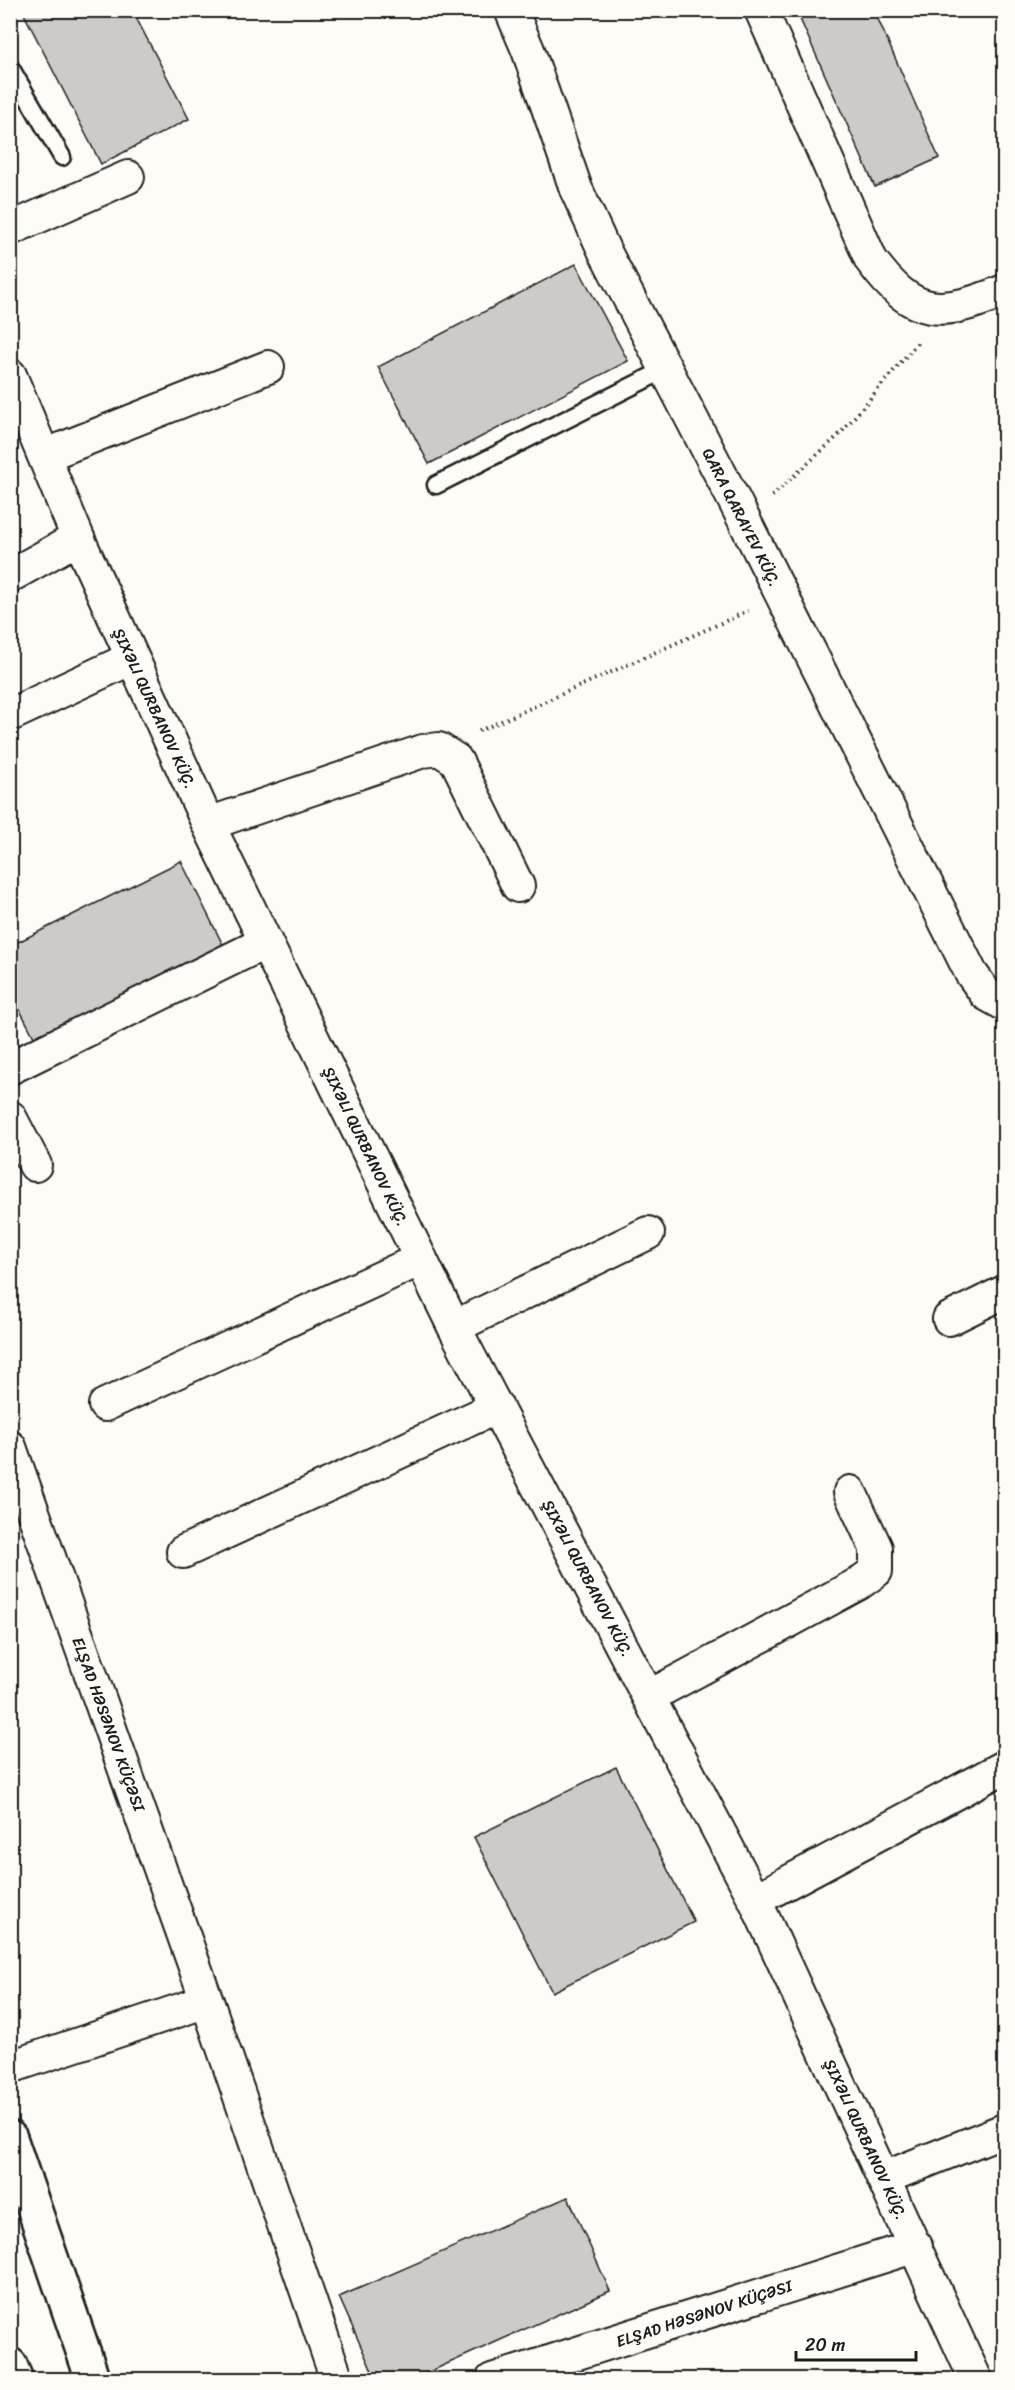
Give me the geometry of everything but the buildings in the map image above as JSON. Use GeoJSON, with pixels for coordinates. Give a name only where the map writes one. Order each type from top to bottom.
{"type":"FeatureCollection","features":[{"type":"Feature","properties":{"kind":"highway"},"geometry":{"type":"LineString","coordinates":[[10,2138],[93,2379]]}},
{"type":"Feature","properties":{"kind":"highway"},"geometry":{"type":"LineString","coordinates":[[10,2365],[16,2379]]}},
{"type":"Feature","properties":{"kind":"street","name":"QARA QARAYEV KÜÇ."},"geometry":{"type":"LineString","coordinates":[[511,10],[528,50],[576,189],[971,973],[986,994],[1005,1005]]}},
{"type":"Feature","properties":{"kind":"street"},"geometry":{"type":"LineString","coordinates":[[761,10],[871,260],[886,281],[904,296],[926,308],[946,310],[972,304],[1005,291]]}},
{"type":"Feature","properties":{"kind":"street"},"geometry":{"type":"LineString","coordinates":[[10,229],[128,177]]}},
{"type":"Feature","properties":{"kind":"street"},"geometry":{"type":"LineString","coordinates":[[46,455],[268,367]]}},
{"type":"Feature","properties":{"kind":"street"},"geometry":{"type":"LineString","coordinates":[[10,375],[46,455],[78,538],[208,824],[454,1327],[650,1696],[755,1900],[916,2246],[975,2379]]}},
{"type":"Feature","properties":{"kind":"street"},"geometry":{"type":"LineString","coordinates":[[10,576],[78,538]]}},
{"type":"Feature","properties":{"kind":"street"},"geometry":{"type":"LineString","coordinates":[[10,715],[132,658]]}},
{"type":"Feature","properties":{"kind":"street"},"geometry":{"type":"LineString","coordinates":[[208,824],[423,751],[439,749],[456,760],[518,886]]}},
{"type":"Feature","properties":{"kind":"street"},"geometry":{"type":"LineString","coordinates":[[10,1068],[266,942]]}},
{"type":"Feature","properties":{"kind":"street"},"geometry":{"type":"LineString","coordinates":[[10,1117],[35,1165]]}},
{"type":"Feature","properties":{"kind":"street"},"geometry":{"type":"LineString","coordinates":[[454,1327],[648,1233]]}},
{"type":"Feature","properties":{"kind":"street"},"geometry":{"type":"LineString","coordinates":[[105,1406],[421,1258]]}},
{"type":"Feature","properties":{"kind":"street"},"geometry":{"type":"LineString","coordinates":[[949,1318],[1005,1292]]}},
{"type":"Feature","properties":{"kind":"street"},"geometry":{"type":"LineString","coordinates":[[183,1552],[497,1407]]}},
{"type":"Feature","properties":{"kind":"street","name":"ELŞAD HƏSƏNOV KÜÇƏSI"},"geometry":{"type":"LineString","coordinates":[[10,1447],[207,2001],[337,2379]]}},
{"type":"Feature","properties":{"kind":"street"},"geometry":{"type":"LineString","coordinates":[[650,1696],[858,1584],[876,1571],[876,1548],[850,1492]]}},
{"type":"Feature","properties":{"kind":"street"},"geometry":{"type":"LineString","coordinates":[[755,1900],[1005,1767]]}},
{"type":"Feature","properties":{"kind":"street"},"geometry":{"type":"LineString","coordinates":[[10,2067],[207,2001]]}},
{"type":"Feature","properties":{"kind":"street"},"geometry":{"type":"LineString","coordinates":[[884,2178],[1005,2130]]}},
{"type":"Feature","properties":{"kind":"street","name":"ELŞAD HƏSƏNOV KÜÇƏSI"},"geometry":{"type":"LineString","coordinates":[[492,2379],[916,2246]]}},
{"type":"Feature","properties":{"kind":"lane"},"geometry":{"type":"LineString","coordinates":[[11,69],[62,157]]}},
{"type":"Feature","properties":{"kind":"lane"},"geometry":{"type":"LineString","coordinates":[[436,485],[666,369]]}},
{"type":"Feature","properties":{"kind":"path"},"geometry":{"type":"LineString","coordinates":[[744,520],[840,434],[946,310]]}},
{"type":"Feature","properties":{"kind":"path"},"geometry":{"type":"LineString","coordinates":[[439,749],[782,596]]}}]}
